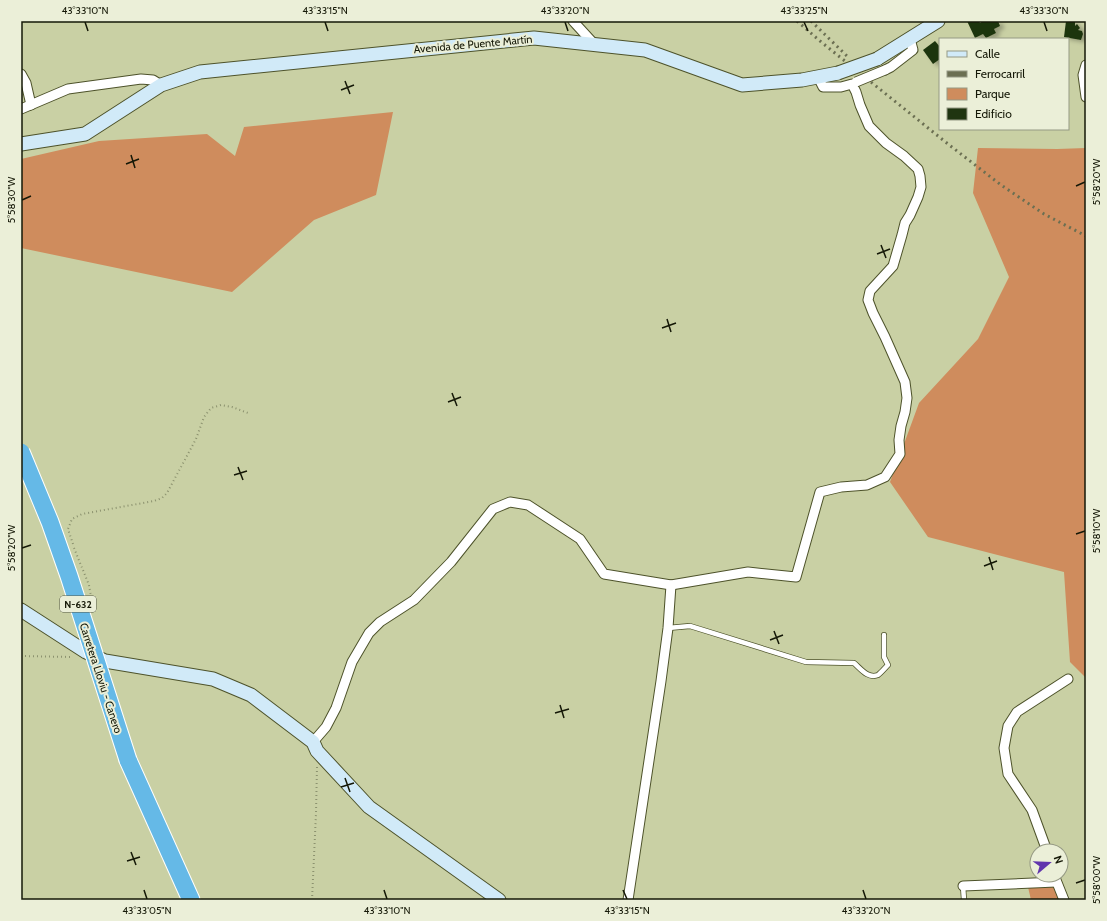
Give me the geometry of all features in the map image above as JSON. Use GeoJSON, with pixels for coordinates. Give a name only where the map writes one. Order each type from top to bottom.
{"type":"FeatureCollection","features":[{"type":"Feature","properties":{"kind":"highway","name":"Carretera Lloviu - Canero"},"geometry":{"type":"LineString","coordinates":[[21,452],[57,542],[128,760],[191,900]]}},
{"type":"Feature","properties":{"kind":"street"},"geometry":{"type":"LineString","coordinates":[[573,21],[594,45]]}},
{"type":"Feature","properties":{"kind":"street","name":"Avenida de Puente Martín"},"geometry":{"type":"LineString","coordinates":[[21,144],[85,134],[161,85],[200,72],[534,38],[645,50],[742,85],[802,80],[838,74],[877,59],[938,21]]}},
{"type":"Feature","properties":{"kind":"street"},"geometry":{"type":"LineString","coordinates":[[818,77],[823,87],[841,87],[854,83],[891,67],[913,50],[910,39]]}},
{"type":"Feature","properties":{"kind":"street"},"geometry":{"type":"LineString","coordinates":[[1086,65],[1083,75],[1086,97]]}},
{"type":"Feature","properties":{"kind":"street"},"geometry":{"type":"LineString","coordinates":[[21,74],[26,83],[31,105]]}},
{"type":"Feature","properties":{"kind":"street"},"geometry":{"type":"LineString","coordinates":[[21,109],[68,89],[141,79],[153,80],[161,85]]}},
{"type":"Feature","properties":{"kind":"street"},"geometry":{"type":"LineString","coordinates":[[315,746],[336,708],[352,662],[369,633],[380,622],[414,600],[451,562],[493,509],[510,502],[528,505],[580,539],[604,574],[672,585],[748,572],[796,577],[820,492],[841,487],[867,485],[885,477],[900,454],[900,426],[908,398],[905,382],[873,314],[868,300],[870,291],[893,266],[905,223],[910,215],[921,187],[918,169],[904,156],[886,143],[869,126],[860,105],[854,83]]}},
{"type":"Feature","properties":{"kind":"street"},"geometry":{"type":"LineString","coordinates":[[628,900],[668,628],[672,585]]}},
{"type":"Feature","properties":{"kind":"street"},"geometry":{"type":"LineString","coordinates":[[21,610],[86,652],[105,661],[213,679],[251,695],[315,746],[369,807],[499,900]]}},
{"type":"Feature","properties":{"kind":"street"},"geometry":{"type":"LineString","coordinates":[[1044,843],[1032,810],[1008,774],[1004,748],[1008,726],[1017,712],[1068,679]]}},
{"type":"Feature","properties":{"kind":"street"},"geometry":{"type":"LineString","coordinates":[[963,886],[1029,880]]}},
{"type":"Feature","properties":{"kind":"street"},"geometry":{"type":"LineString","coordinates":[[1057,883],[1064,900]]}},
{"type":"Feature","properties":{"kind":"lane"},"geometry":{"type":"LineString","coordinates":[[668,628],[690,626],[806,662],[854,663],[870,676],[878,675],[888,665],[884,657],[884,635]]}},
{"type":"Feature","properties":{"kind":"lane"},"geometry":{"type":"LineString","coordinates":[[963,886],[964,900]]}},
{"type":"Feature","properties":{"kind":"path"},"geometry":{"type":"LineString","coordinates":[[94,608],[89,585],[68,529],[72,519],[82,514],[154,501],[162,498],[167,493],[196,439],[204,417],[211,408],[222,405],[248,413]]}},
{"type":"Feature","properties":{"kind":"path"},"geometry":{"type":"LineString","coordinates":[[21,656],[80,657],[86,652]]}},
{"type":"Feature","properties":{"kind":"path"},"geometry":{"type":"LineString","coordinates":[[312,900],[316,813],[315,746]]}},
{"type":"Feature","properties":{"kind":"green space"},"geometry":{"type":"Polygon","coordinates":[[[393,112],[376,195],[314,220],[232,292],[21,248],[21,159],[99,141],[207,134],[235,156],[244,127],[393,112]]]}},
{"type":"Feature","properties":{"kind":"green space"},"geometry":{"type":"Polygon","coordinates":[[[978,148],[1086,148],[1086,678],[1070,662],[1064,572],[928,537],[890,482],[919,403],[978,339],[1009,277],[973,193],[978,148]]]}},
{"type":"Feature","properties":{"kind":"green space"},"geometry":{"type":"Polygon","coordinates":[[[1028,887],[1054,887],[1059,900],[1031,900],[1028,887]]]}},
{"type":"Feature","properties":{"kind":"building"},"geometry":{"type":"Polygon","coordinates":[[[967,21],[979,21],[980,23],[983,21],[998,21],[1000,26],[994,29],[996,33],[986,38],[983,34],[975,38],[967,21]]]}},
{"type":"Feature","properties":{"kind":"building"},"geometry":{"type":"Polygon","coordinates":[[[1066,21],[1075,21],[1075,26],[1077,24],[1080,28],[1078,30],[1082,31],[1083,34],[1081,40],[1064,37],[1066,21]]]}},
{"type":"Feature","properties":{"kind":"building"},"geometry":{"type":"Polygon","coordinates":[[[935,41],[939,46],[939,60],[933,64],[923,50],[935,41]]]}},
{"type":"Feature","properties":{"kind":"railway"},"geometry":{"type":"LineString","coordinates":[[797,21],[948,144],[1001,185],[1044,214],[1086,236]]}},
{"type":"Feature","properties":{"kind":"railway"},"geometry":{"type":"LineString","coordinates":[[811,21],[848,57]]}}]}
